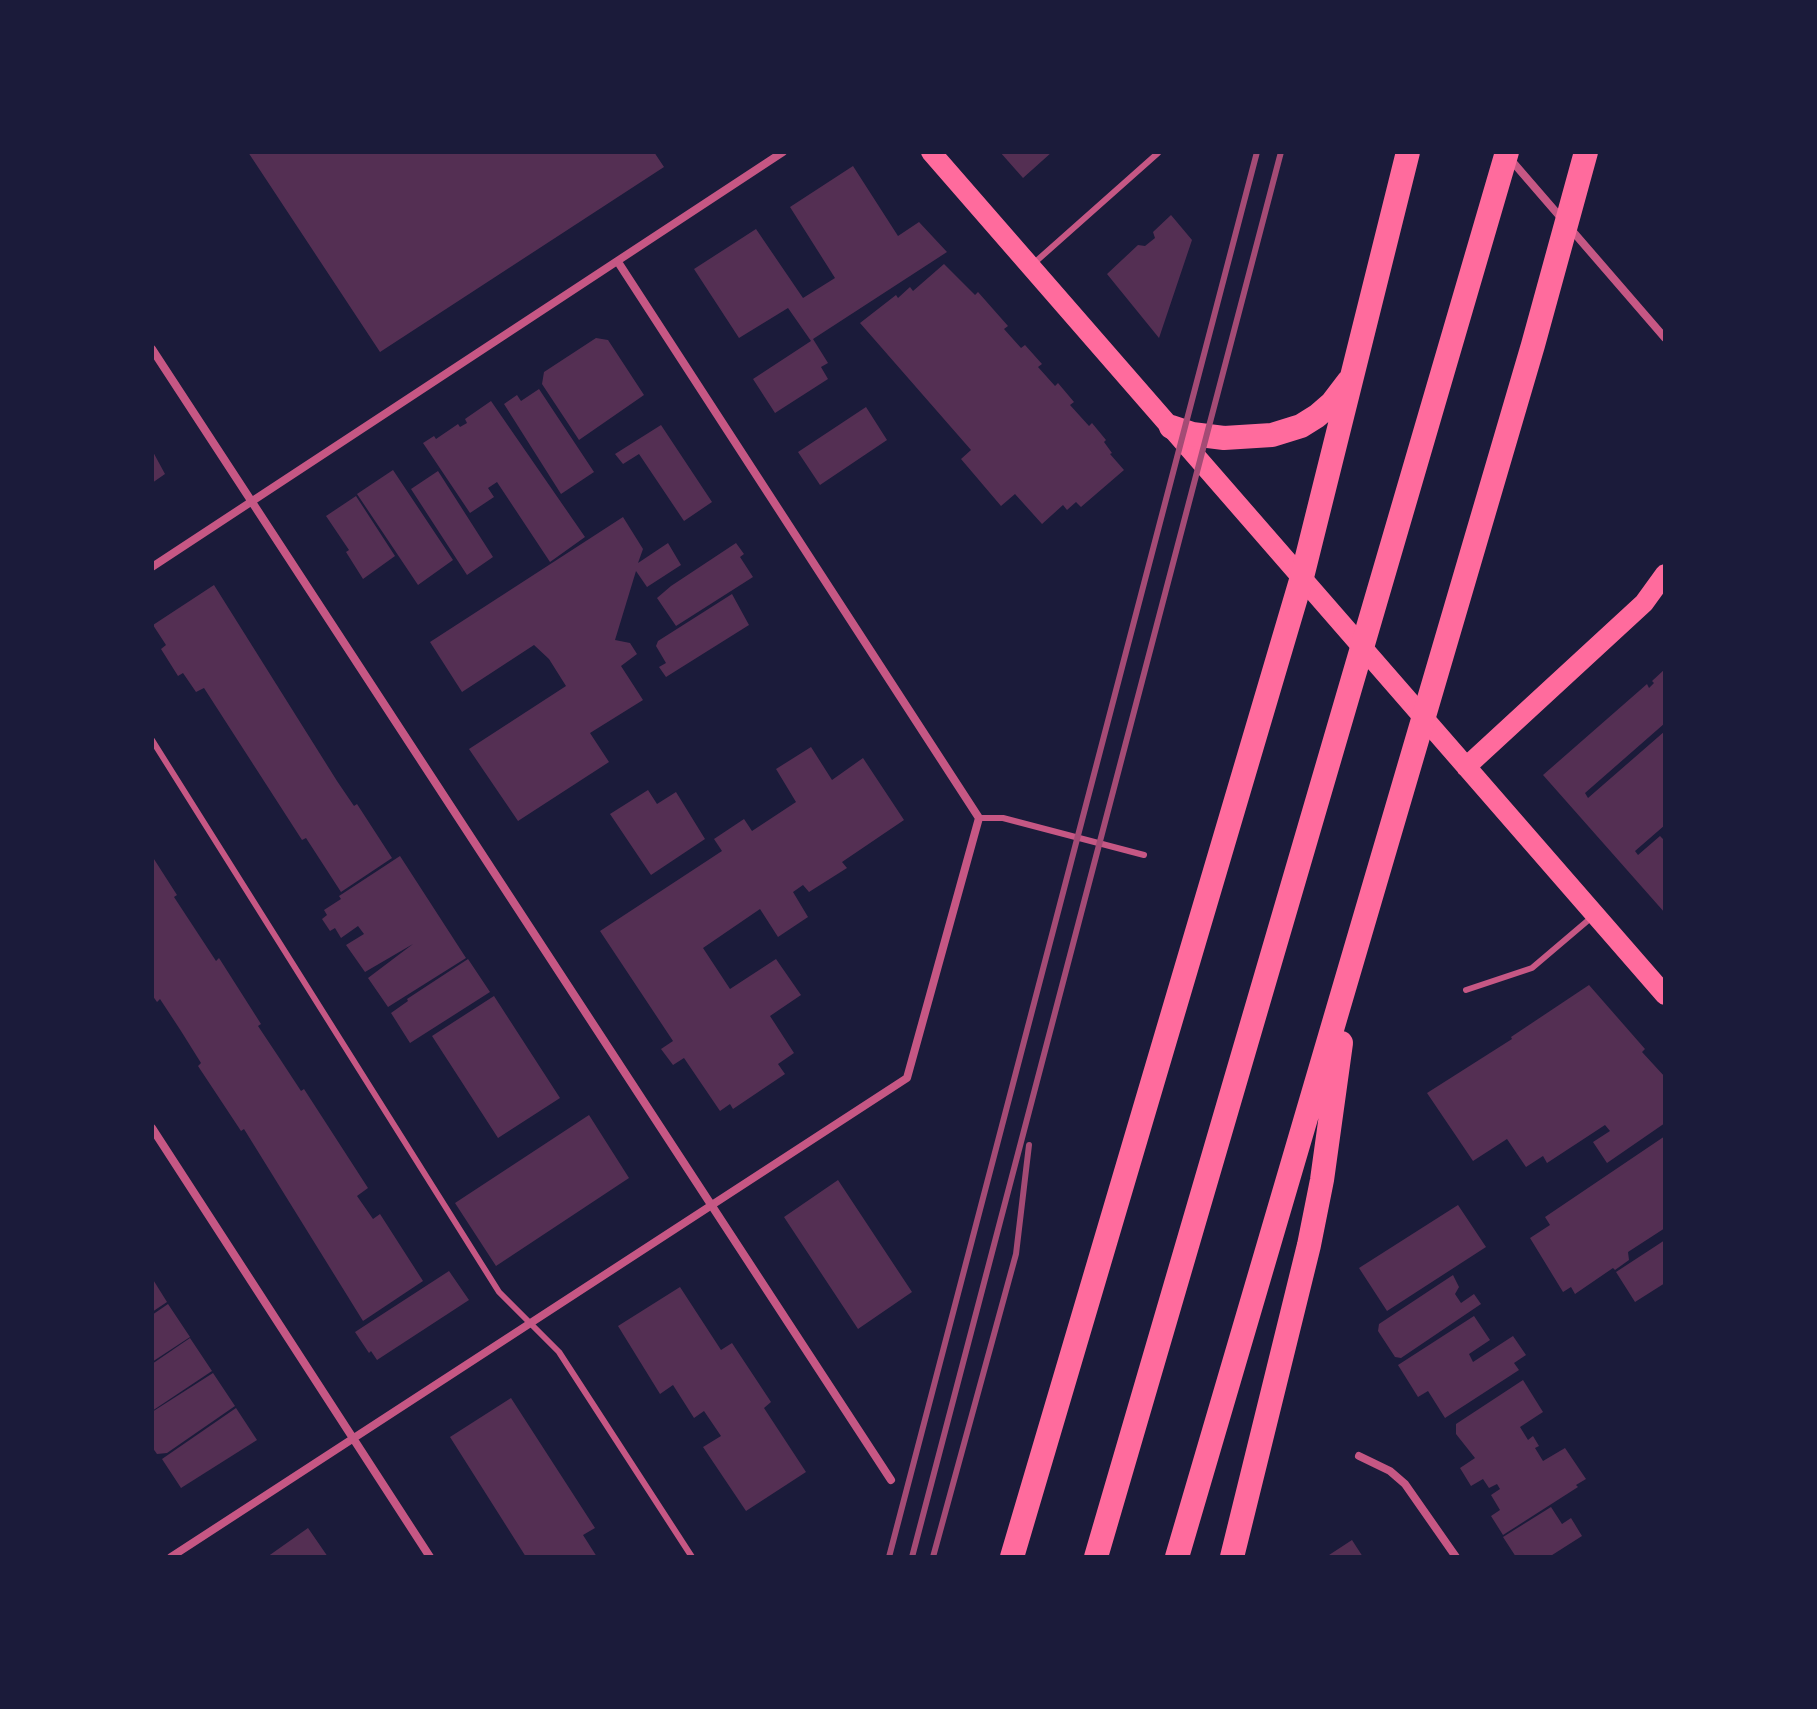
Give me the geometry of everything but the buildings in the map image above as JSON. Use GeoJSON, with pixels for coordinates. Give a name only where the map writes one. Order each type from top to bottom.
{"type":"FeatureCollection","features":[{"type":"Feature","properties":{"kind":"highway"},"geometry":{"type":"LineString","coordinates":[[1013,1555],[1302,577],[1408,152]]}},
{"type":"Feature","properties":{"kind":"highway"},"geometry":{"type":"LineString","coordinates":[[1096,1557],[1505,152]]}},
{"type":"Feature","properties":{"kind":"highway"},"geometry":{"type":"LineString","coordinates":[[1177,1557],[1529,359],[1586,152]]}},
{"type":"Feature","properties":{"kind":"highway"},"geometry":{"type":"LineString","coordinates":[[1171,427],[1192,434],[1224,438],[1254,438],[1288,431],[1317,416],[1332,403],[1353,373]]}},
{"type":"Feature","properties":{"kind":"highway"},"geometry":{"type":"LineString","coordinates":[[1232,1557],[1294,1311],[1322,1180],[1347,982]]}},
{"type":"Feature","properties":{"kind":"main road"},"geometry":{"type":"LineString","coordinates":[[931,152],[1665,995]]}},
{"type":"Feature","properties":{"kind":"main road"},"geometry":{"type":"LineString","coordinates":[[1466,767],[1644,603],[1665,574]]}},
{"type":"Feature","properties":{"kind":"street"},"geometry":{"type":"LineString","coordinates":[[152,567],[783,152]]}},
{"type":"Feature","properties":{"kind":"street"},"geometry":{"type":"LineString","coordinates":[[1505,152],[1665,338]]}},
{"type":"Feature","properties":{"kind":"street"},"geometry":{"type":"LineString","coordinates":[[171,1557],[907,1078],[979,818],[618,262]]}},
{"type":"Feature","properties":{"kind":"street"},"geometry":{"type":"LineString","coordinates":[[152,349],[891,1480]]}},
{"type":"Feature","properties":{"kind":"street"},"geometry":{"type":"LineString","coordinates":[[152,1128],[430,1557]]}},
{"type":"Feature","properties":{"kind":"street"},"geometry":{"type":"LineString","coordinates":[[1359,1456],[1390,1471],[1405,1484],[1456,1557]]}},
{"type":"Feature","properties":{"kind":"lane"},"geometry":{"type":"LineString","coordinates":[[1030,267],[1158,153]]}},
{"type":"Feature","properties":{"kind":"lane"},"geometry":{"type":"LineString","coordinates":[[152,740],[499,1292],[559,1352],[692,1557]]}},
{"type":"Feature","properties":{"kind":"lane"},"geometry":{"type":"LineString","coordinates":[[979,818],[1003,818],[1144,855]]}},
{"type":"Feature","properties":{"kind":"lane"},"geometry":{"type":"LineString","coordinates":[[1466,990],[1532,968],[1595,914]]}},
{"type":"Feature","properties":{"kind":"railway"},"geometry":{"type":"LineString","coordinates":[[889,1557],[1257,152]]}},
{"type":"Feature","properties":{"kind":"railway"},"geometry":{"type":"LineString","coordinates":[[912,1557],[1281,152]]}},
{"type":"Feature","properties":{"kind":"railway"},"geometry":{"type":"LineString","coordinates":[[933,1557],[1016,1254],[1029,1145]]}}]}
